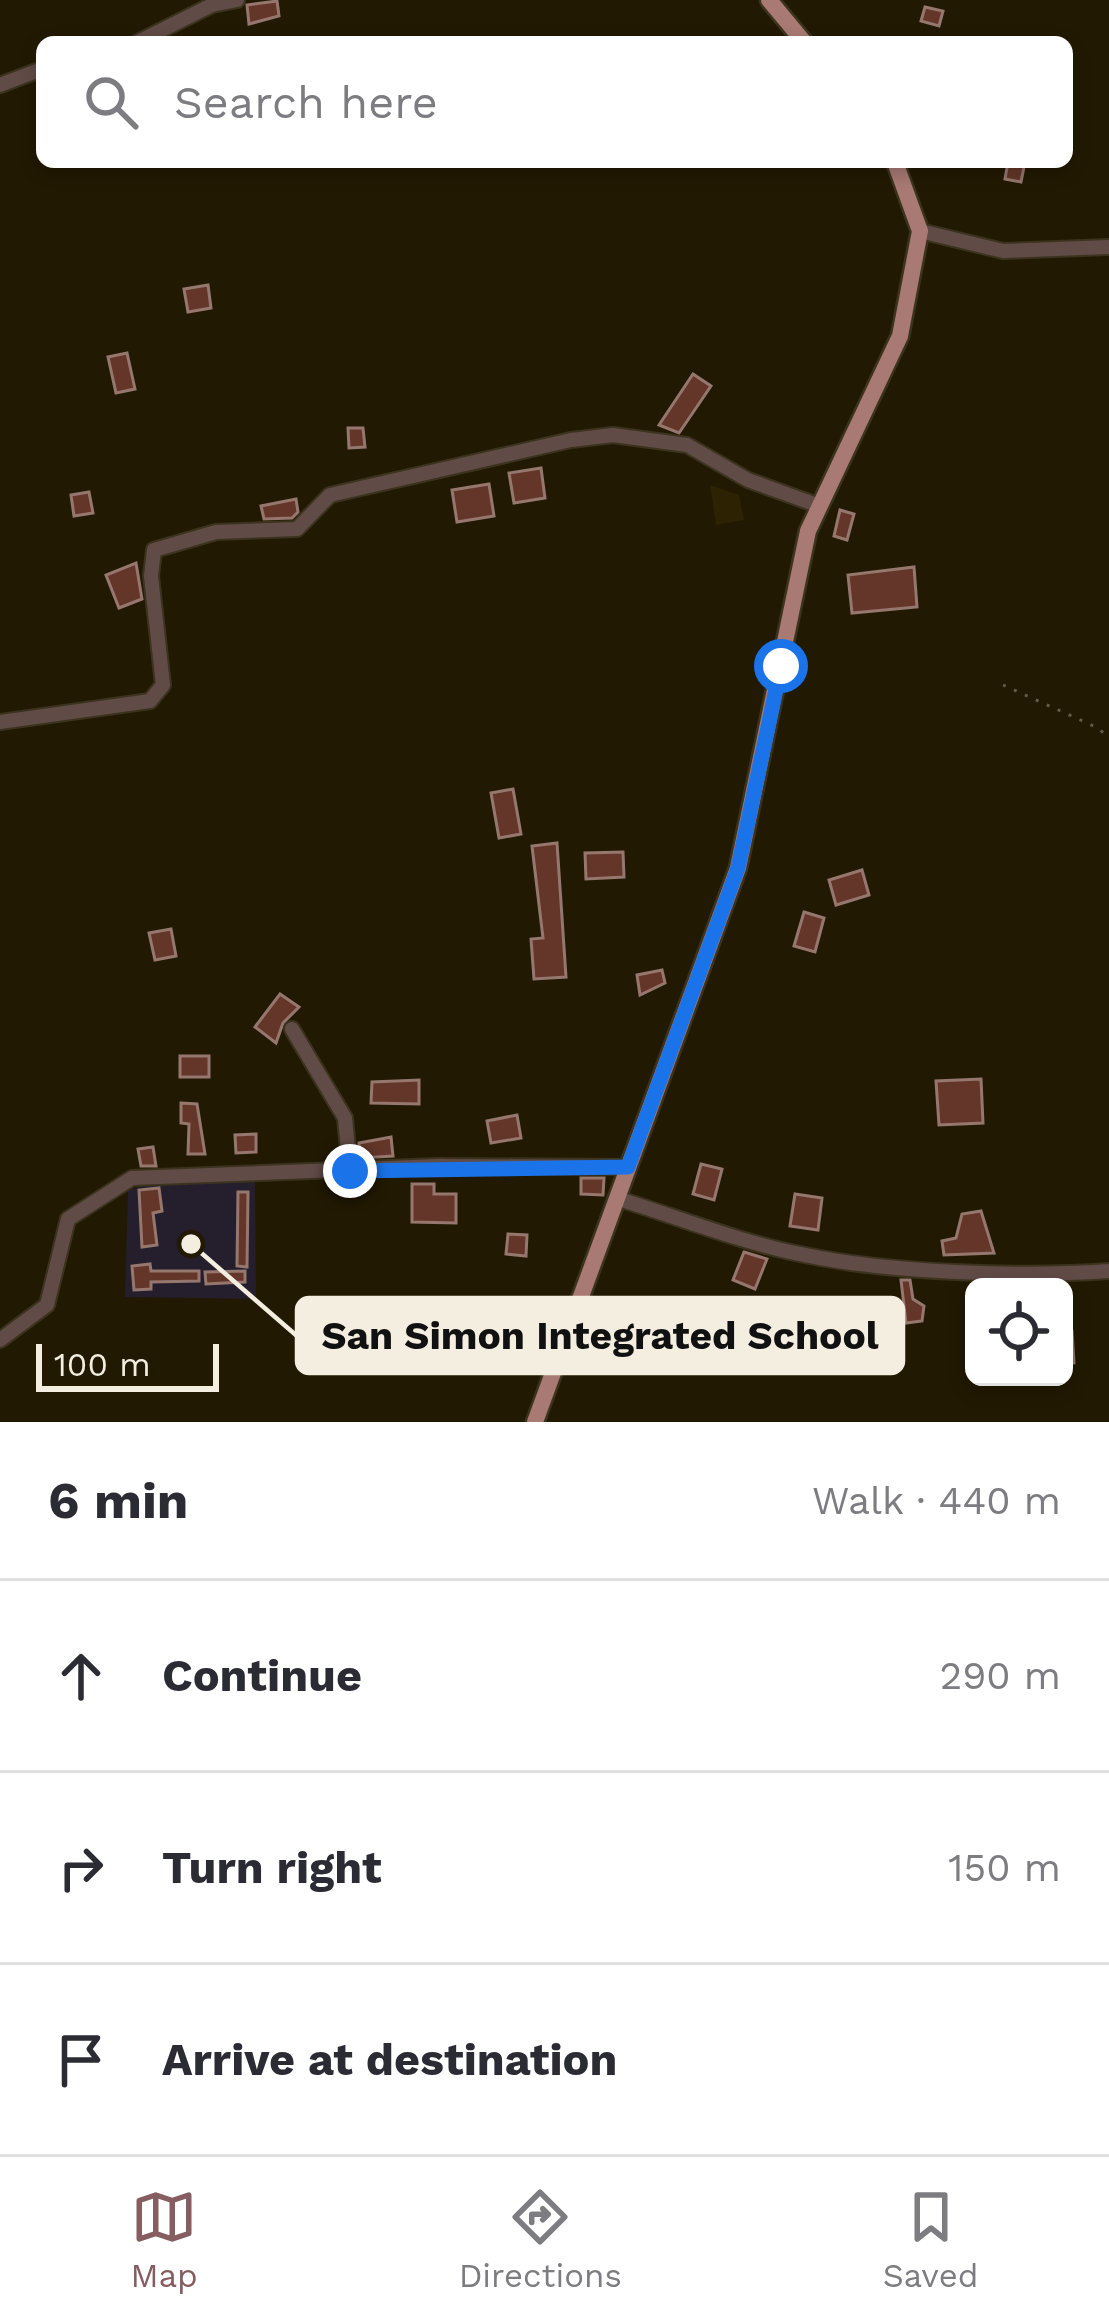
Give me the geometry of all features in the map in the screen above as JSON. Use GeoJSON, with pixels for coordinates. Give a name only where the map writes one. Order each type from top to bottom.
{"type":"FeatureCollection","features":[{"type":"Feature","properties":{"kind":"main road"},"geometry":{"type":"LineString","coordinates":[[769,0],[799,36]]}},
{"type":"Feature","properties":{"kind":"main road"},"geometry":{"type":"LineString","coordinates":[[536,1422],[738,868],[800,559],[817,505],[900,336],[920,231],[897,168]]}},
{"type":"Feature","properties":{"kind":"street"},"geometry":{"type":"LineString","coordinates":[[150,36],[212,4],[237,0]]}},
{"type":"Feature","properties":{"kind":"street"},"geometry":{"type":"LineString","coordinates":[[0,85],[36,71]]}},
{"type":"Feature","properties":{"kind":"street"},"geometry":{"type":"LineString","coordinates":[[920,231],[1003,250],[1109,247]]}},
{"type":"Feature","properties":{"kind":"street"},"geometry":{"type":"LineString","coordinates":[[0,722],[150,701],[163,685],[154,550],[216,532],[297,529],[330,495],[613,435],[687,445],[748,480],[817,505]]}},
{"type":"Feature","properties":{"kind":"street"},"geometry":{"type":"LineString","coordinates":[[292,1028],[345,1118],[350,1171]]}},
{"type":"Feature","properties":{"kind":"street"},"geometry":{"type":"LineString","coordinates":[[0,1340],[47,1305],[68,1219],[121,1180],[628,1167]]}},
{"type":"Feature","properties":{"kind":"street"},"geometry":{"type":"LineString","coordinates":[[619,1199],[774,1247],[838,1261],[1023,1274],[1109,1271]]}},
{"type":"Feature","properties":{"kind":"path"},"geometry":{"type":"LineString","coordinates":[[1003,685],[1098,728],[1109,738]]}},
{"type":"Feature","properties":{"kind":"shaded area"},"geometry":{"type":"Polygon","coordinates":[[[710,485],[739,495],[744,520],[716,525],[710,485]]]}},
{"type":"Feature","properties":{"kind":"shaded area"},"geometry":{"type":"Polygon","coordinates":[[[255,1182],[256,1299],[125,1297],[128,1190],[148,1185],[255,1182]]]}},
{"type":"Feature","properties":{"kind":"building"},"geometry":{"type":"Polygon","coordinates":[[[277,1],[279,16],[249,24],[247,5],[277,1]]]}},
{"type":"Feature","properties":{"kind":"building"},"geometry":{"type":"Polygon","coordinates":[[[925,7],[943,11],[939,26],[921,21],[925,7]]]}},
{"type":"Feature","properties":{"kind":"building"},"geometry":{"type":"Polygon","coordinates":[[[1007,168],[1024,168],[1021,182],[1005,179],[1007,168]]]}},
{"type":"Feature","properties":{"kind":"building"},"geometry":{"type":"Polygon","coordinates":[[[208,285],[211,308],[188,312],[184,289],[208,285]]]}},
{"type":"Feature","properties":{"kind":"building"},"geometry":{"type":"Polygon","coordinates":[[[127,353],[135,389],[116,393],[108,357],[127,353]]]}},
{"type":"Feature","properties":{"kind":"building"},"geometry":{"type":"Polygon","coordinates":[[[693,374],[711,386],[679,433],[659,425],[693,374]]]}},
{"type":"Feature","properties":{"kind":"building"},"geometry":{"type":"Polygon","coordinates":[[[348,428],[363,428],[365,447],[349,448],[348,428]]]}},
{"type":"Feature","properties":{"kind":"building"},"geometry":{"type":"Polygon","coordinates":[[[541,468],[545,498],[514,503],[509,473],[541,468]]]}},
{"type":"Feature","properties":{"kind":"building"},"geometry":{"type":"Polygon","coordinates":[[[489,484],[494,516],[457,522],[452,490],[489,484]]]}},
{"type":"Feature","properties":{"kind":"building"},"geometry":{"type":"Polygon","coordinates":[[[89,492],[93,513],[74,516],[71,495],[89,492]]]}},
{"type":"Feature","properties":{"kind":"building"},"geometry":{"type":"Polygon","coordinates":[[[296,499],[298,512],[292,518],[264,519],[261,506],[296,499]]]}},
{"type":"Feature","properties":{"kind":"building"},"geometry":{"type":"Polygon","coordinates":[[[840,510],[854,514],[847,540],[834,536],[840,510]]]}},
{"type":"Feature","properties":{"kind":"building"},"geometry":{"type":"Polygon","coordinates":[[[136,563],[142,599],[119,608],[106,575],[136,563]]]}},
{"type":"Feature","properties":{"kind":"building"},"geometry":{"type":"Polygon","coordinates":[[[914,567],[917,607],[852,613],[848,575],[914,567]]]}},
{"type":"Feature","properties":{"kind":"building"},"geometry":{"type":"Polygon","coordinates":[[[513,789],[521,834],[499,838],[491,793],[513,789]]]}},
{"type":"Feature","properties":{"kind":"building"},"geometry":{"type":"Polygon","coordinates":[[[557,843],[566,977],[534,979],[531,939],[543,938],[532,846],[557,843]]]}},
{"type":"Feature","properties":{"kind":"building"},"geometry":{"type":"Polygon","coordinates":[[[623,852],[624,877],[586,879],[585,853],[623,852]]]}},
{"type":"Feature","properties":{"kind":"building"},"geometry":{"type":"Polygon","coordinates":[[[862,870],[869,895],[836,905],[829,880],[862,870]]]}},
{"type":"Feature","properties":{"kind":"building"},"geometry":{"type":"Polygon","coordinates":[[[804,912],[824,918],[815,952],[794,946],[804,912]]]}},
{"type":"Feature","properties":{"kind":"building"},"geometry":{"type":"Polygon","coordinates":[[[171,929],[176,956],[155,960],[149,933],[171,929]]]}},
{"type":"Feature","properties":{"kind":"building"},"geometry":{"type":"Polygon","coordinates":[[[662,970],[665,983],[640,995],[637,975],[662,970]]]}},
{"type":"Feature","properties":{"kind":"building"},"geometry":{"type":"Polygon","coordinates":[[[280,994],[299,1007],[283,1023],[276,1043],[255,1027],[280,994]]]}},
{"type":"Feature","properties":{"kind":"building"},"geometry":{"type":"Polygon","coordinates":[[[180,1056],[209,1056],[209,1077],[180,1077],[180,1056]]]}},
{"type":"Feature","properties":{"kind":"building"},"geometry":{"type":"Polygon","coordinates":[[[981,1079],[983,1123],[939,1125],[936,1081],[981,1079]]]}},
{"type":"Feature","properties":{"kind":"building"},"geometry":{"type":"Polygon","coordinates":[[[419,1080],[419,1104],[371,1103],[372,1082],[419,1080]]]}},
{"type":"Feature","properties":{"kind":"building"},"geometry":{"type":"Polygon","coordinates":[[[181,1103],[197,1104],[205,1154],[188,1154],[189,1124],[181,1123],[181,1103]]]}},
{"type":"Feature","properties":{"kind":"building"},"geometry":{"type":"Polygon","coordinates":[[[517,1115],[521,1138],[491,1143],[487,1121],[517,1115]]]}},
{"type":"Feature","properties":{"kind":"building"},"geometry":{"type":"Polygon","coordinates":[[[256,1134],[256,1152],[236,1153],[235,1135],[256,1134]]]}},
{"type":"Feature","properties":{"kind":"building"},"geometry":{"type":"Polygon","coordinates":[[[391,1137],[393,1156],[360,1158],[359,1143],[391,1137]]]}},
{"type":"Feature","properties":{"kind":"building"},"geometry":{"type":"Polygon","coordinates":[[[153,1147],[156,1166],[141,1166],[138,1149],[153,1147]]]}},
{"type":"Feature","properties":{"kind":"building"},"geometry":{"type":"Polygon","coordinates":[[[701,1164],[722,1169],[714,1200],[693,1194],[701,1164]]]}},
{"type":"Feature","properties":{"kind":"building"},"geometry":{"type":"Polygon","coordinates":[[[581,1178],[604,1178],[603,1195],[581,1194],[581,1178]]]}},
{"type":"Feature","properties":{"kind":"building"},"geometry":{"type":"Polygon","coordinates":[[[412,1184],[434,1184],[434,1194],[456,1194],[456,1223],[412,1222],[412,1184]]]}},
{"type":"Feature","properties":{"kind":"building"},"geometry":{"type":"Polygon","coordinates":[[[159,1188],[162,1211],[153,1213],[157,1245],[142,1247],[139,1190],[159,1188]]]}},
{"type":"Feature","properties":{"kind":"building"},"geometry":{"type":"Polygon","coordinates":[[[238,1192],[248,1192],[247,1267],[237,1266],[238,1192]]]}},
{"type":"Feature","properties":{"kind":"building"},"geometry":{"type":"Polygon","coordinates":[[[795,1194],[822,1198],[818,1230],[790,1226],[795,1194]]]}},
{"type":"Feature","properties":{"kind":"building"},"geometry":{"type":"Polygon","coordinates":[[[981,1211],[994,1253],[944,1255],[942,1241],[956,1238],[962,1214],[981,1211]]]}},
{"type":"Feature","properties":{"kind":"building"},"geometry":{"type":"Polygon","coordinates":[[[508,1234],[527,1235],[526,1256],[506,1254],[508,1234]]]}},
{"type":"Feature","properties":{"kind":"building"},"geometry":{"type":"Polygon","coordinates":[[[744,1252],[767,1259],[755,1289],[733,1280],[744,1252]]]}},
{"type":"Feature","properties":{"kind":"building"},"geometry":{"type":"Polygon","coordinates":[[[150,1264],[151,1271],[199,1271],[199,1281],[151,1282],[151,1289],[134,1290],[132,1266],[150,1264]]]}},
{"type":"Feature","properties":{"kind":"building"},"geometry":{"type":"Polygon","coordinates":[[[245,1271],[245,1282],[206,1284],[205,1272],[245,1271]]]}},
{"type":"Feature","properties":{"kind":"building"},"geometry":{"type":"Polygon","coordinates":[[[901,1280],[910,1280],[913,1299],[924,1306],[922,1321],[906,1323],[901,1280]]]}},
{"type":"Feature","properties":{"kind":"place","name":"San Simon Integrated School"},"geometry":{"type":"Point","coordinates":[191,1244]}},
{"type":"Feature","properties":{"kind":"route"},"geometry":{"type":"LineString","coordinates":[[350,1171],[438,1166],[628,1167],[738,868],[781,666]]}}]}
